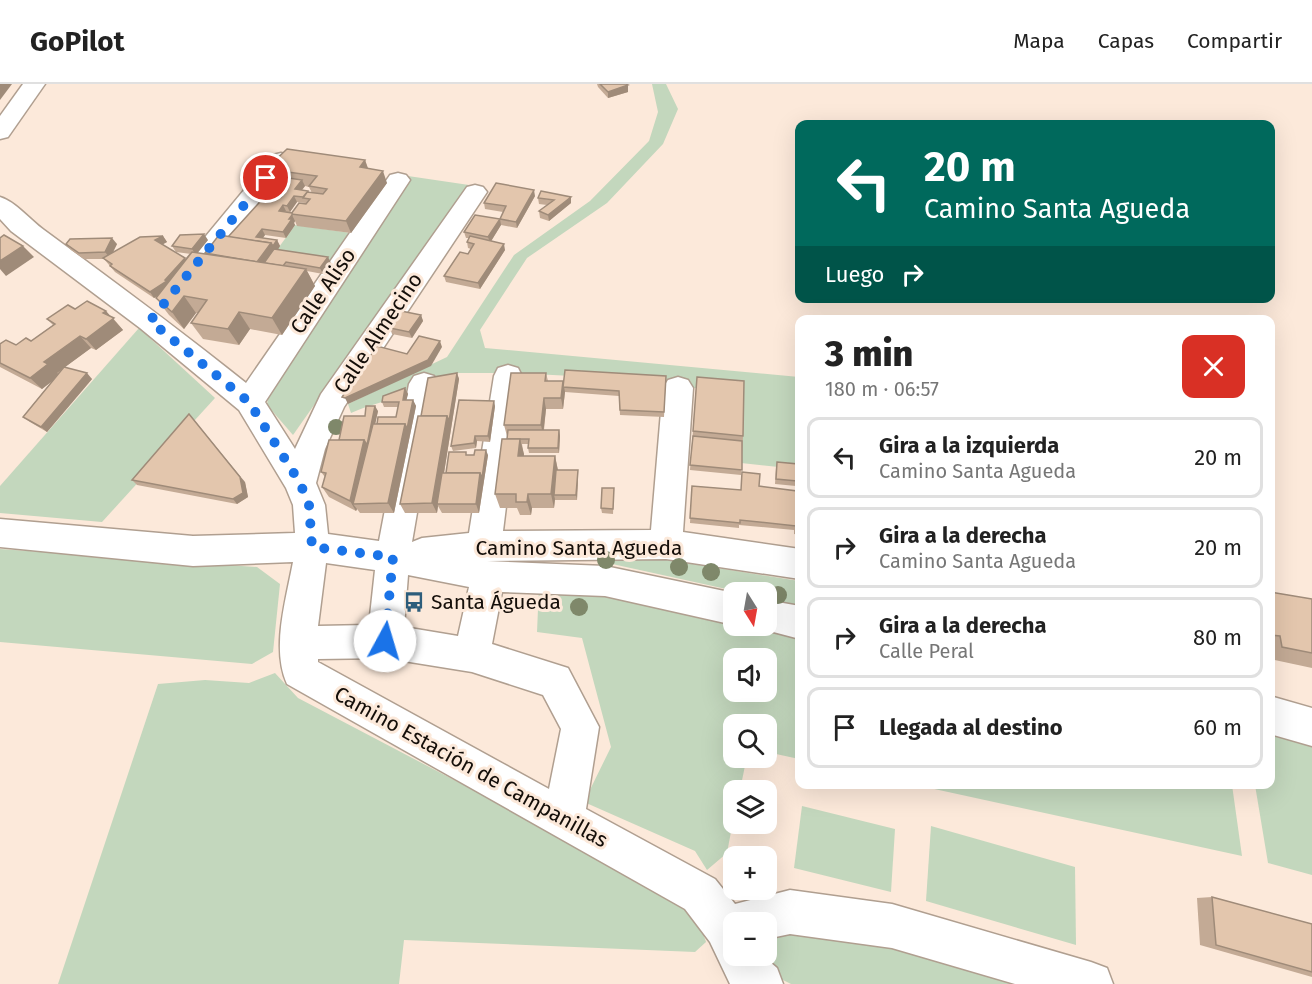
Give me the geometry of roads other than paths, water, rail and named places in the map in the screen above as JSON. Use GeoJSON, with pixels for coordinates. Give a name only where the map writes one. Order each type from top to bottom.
{"type":"FeatureCollection","features":[{"type":"Feature","properties":{"kind":"street"},"geometry":{"type":"LineString","coordinates":[[0,132],[34,84]]}},
{"type":"Feature","properties":{"kind":"street"},"geometry":{"type":"LineString","coordinates":[[165,303],[281,160]]}},
{"type":"Feature","properties":{"kind":"street","name":"Calle Aliso"},"geometry":{"type":"LineString","coordinates":[[249,402],[398,180]]}},
{"type":"Feature","properties":{"kind":"street","name":"Calle Almecino"},"geometry":{"type":"LineString","coordinates":[[300,483],[310,449],[331,402],[475,192]]}},
{"type":"Feature","properties":{"kind":"street"},"geometry":{"type":"LineString","coordinates":[[0,205],[20,225],[165,303],[249,402],[300,483],[309,505],[312,547]]}},
{"type":"Feature","properties":{"kind":"street"},"geometry":{"type":"LineString","coordinates":[[472,655],[486,561],[508,376]]}},
{"type":"Feature","properties":{"kind":"street"},"geometry":{"type":"LineString","coordinates":[[385,641],[393,557],[424,384]]}},
{"type":"Feature","properties":{"kind":"street"},"geometry":{"type":"LineString","coordinates":[[666,544],[678,388]]}},
{"type":"Feature","properties":{"kind":"street","name":"Camino Santa Agueda"},"geometry":{"type":"LineString","coordinates":[[0,533],[193,551],[312,547],[393,557],[486,561],[604,581],[723,607]]}},
{"type":"Feature","properties":{"kind":"street","name":"Camino Santa Agueda"},"geometry":{"type":"LineString","coordinates":[[486,561],[666,544],[795,563]]}},
{"type":"Feature","properties":{"kind":"street","name":"Camino Estación de Campanillas"},"geometry":{"type":"LineString","coordinates":[[312,547],[299,643],[300,672],[700,894],[723,927]]}},
{"type":"Feature","properties":{"kind":"street"},"geometry":{"type":"LineString","coordinates":[[777,618],[795,622]]}},
{"type":"Feature","properties":{"kind":"street"},"geometry":{"type":"LineString","coordinates":[[299,643],[385,641],[472,655],[555,681],[580,727],[564,819]]}},
{"type":"Feature","properties":{"kind":"street"},"geometry":{"type":"LineString","coordinates":[[1275,716],[1312,727]]}},
{"type":"Feature","properties":{"kind":"street"},"geometry":{"type":"LineString","coordinates":[[777,922],[790,912],[892,926],[1091,984]]}},
{"type":"Feature","properties":{"kind":"place","name":"Santa Águeda"},"geometry":{"type":"Point","coordinates":[414,602]}}]}
